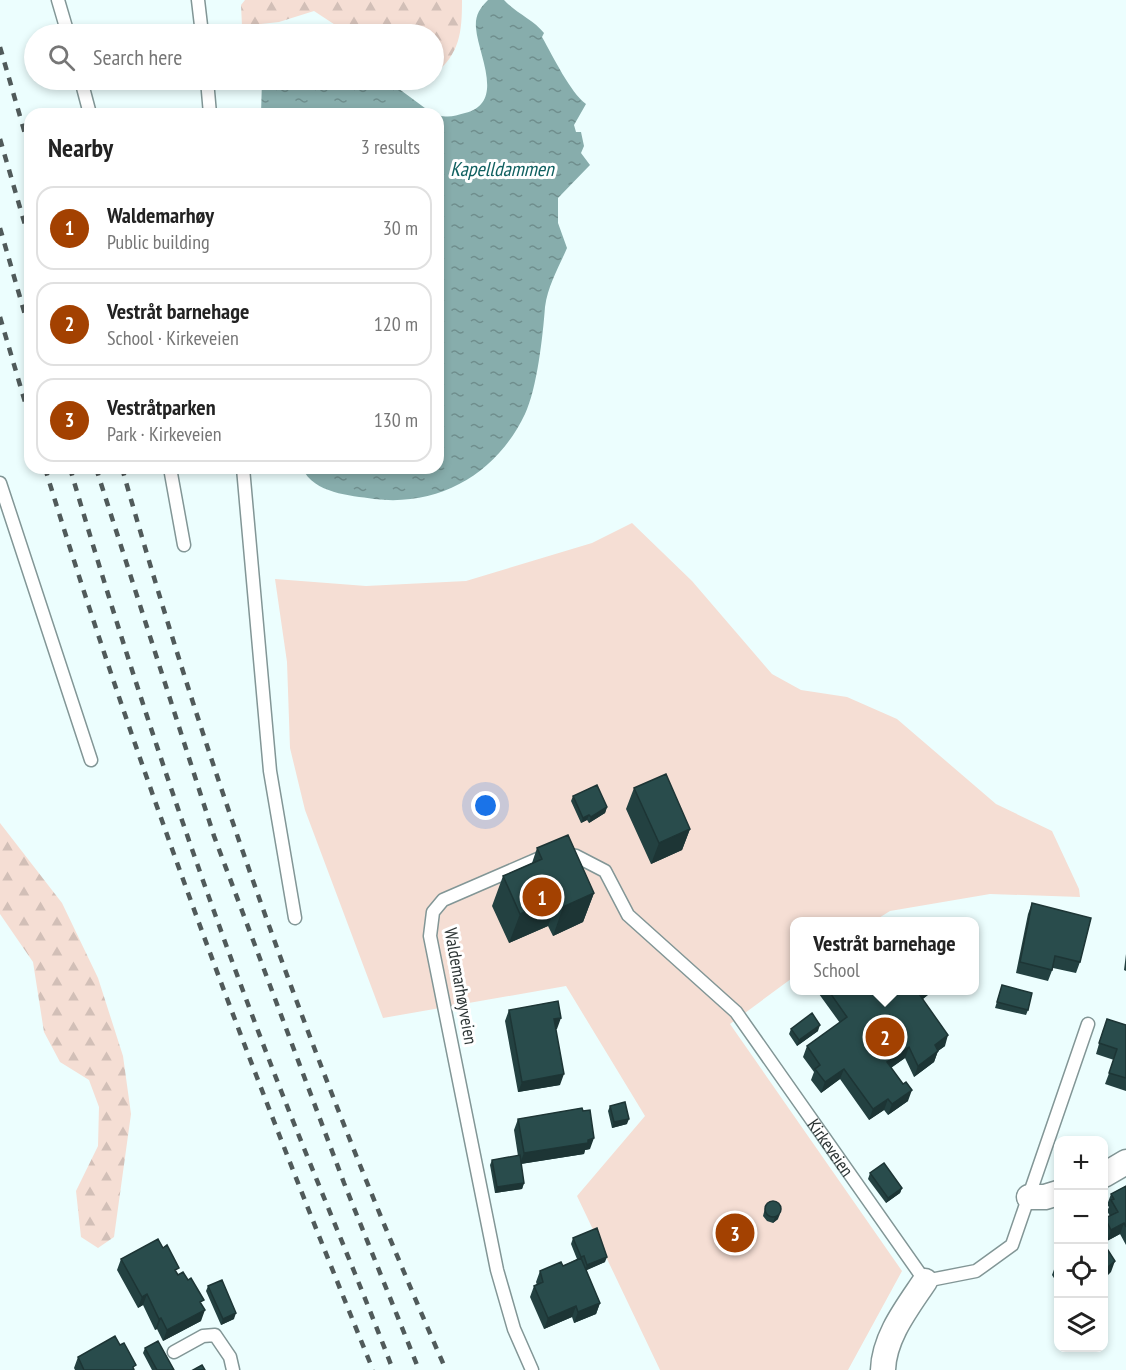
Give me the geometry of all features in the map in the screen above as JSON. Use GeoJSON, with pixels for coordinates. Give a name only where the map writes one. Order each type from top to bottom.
{"type":"FeatureCollection","features":[{"type":"Feature","properties":{"kind":"street"},"geometry":{"type":"LineString","coordinates":[[1108,1173],[1126,1162]]}},
{"type":"Feature","properties":{"kind":"street"},"geometry":{"type":"LineString","coordinates":[[1029,1197],[1046,1197],[1054,1194]]}},
{"type":"Feature","properties":{"kind":"street"},"geometry":{"type":"LineString","coordinates":[[883,1370],[884,1358],[899,1321],[925,1281]]}},
{"type":"Feature","properties":{"kind":"lane"},"geometry":{"type":"LineString","coordinates":[[58,0],[65,24]]}},
{"type":"Feature","properties":{"kind":"lane"},"geometry":{"type":"LineString","coordinates":[[198,0],[201,24]]}},
{"type":"Feature","properties":{"kind":"lane"},"geometry":{"type":"LineString","coordinates":[[84,90],[88,108]]}},
{"type":"Feature","properties":{"kind":"lane"},"geometry":{"type":"LineString","coordinates":[[208,90],[209,108]]}},
{"type":"Feature","properties":{"kind":"lane"},"geometry":{"type":"LineString","coordinates":[[171,474],[184,545]]}},
{"type":"Feature","properties":{"kind":"lane"},"geometry":{"type":"LineString","coordinates":[[244,474],[270,771],[295,918]]}},
{"type":"Feature","properties":{"kind":"lane"},"geometry":{"type":"LineString","coordinates":[[0,483],[91,760]]}},
{"type":"Feature","properties":{"kind":"lane","name":"Waldemarhøyveien"},"geometry":{"type":"LineString","coordinates":[[532,1370],[514,1329],[497,1270],[430,936],[433,912],[443,900],[553,852],[576,856],[604,871],[628,915],[736,1012]]}},
{"type":"Feature","properties":{"kind":"lane","name":"Kirkeveien"},"geometry":{"type":"LineString","coordinates":[[736,1012],[925,1281]]}},
{"type":"Feature","properties":{"kind":"lane"},"geometry":{"type":"LineString","coordinates":[[925,1281],[975,1271],[1012,1245],[1088,1024]]}},
{"type":"Feature","properties":{"kind":"lane"},"geometry":{"type":"LineString","coordinates":[[174,1352],[203,1336],[214,1335],[230,1357],[233,1370]]}},
{"type":"Feature","properties":{"kind":"green space"},"geometry":{"type":"Polygon","coordinates":[[[245,0],[462,0],[458,42],[444,66],[444,24],[334,24],[314,11],[279,22],[242,24],[241,5],[245,0]]]}},
{"type":"Feature","properties":{"kind":"green space"},"geometry":{"type":"Polygon","coordinates":[[[632,523],[692,581],[772,674],[801,690],[847,697],[897,719],[996,804],[1052,831],[1079,889],[1080,897],[990,894],[890,911],[880,917],[790,917],[790,980],[730,1024],[902,1271],[848,1370],[660,1370],[577,1196],[645,1116],[566,986],[383,1018],[305,810],[290,748],[287,662],[275,579],[366,586],[466,581],[592,543],[632,523]]]}},
{"type":"Feature","properties":{"kind":"green space"},"geometry":{"type":"Polygon","coordinates":[[[0,823],[62,903],[98,978],[123,1056],[131,1114],[114,1237],[98,1248],[81,1237],[76,1191],[98,1146],[99,1107],[89,1080],[60,1062],[44,1032],[33,962],[0,914],[0,823]]]}},
{"type":"Feature","properties":{"kind":"water","name":"Kapelldammen"},"geometry":{"type":"Polygon","coordinates":[[[488,0],[504,0],[540,28],[544,33],[542,37],[562,74],[586,104],[574,125],[576,132],[581,132],[584,146],[581,153],[590,165],[558,198],[558,223],[567,248],[546,299],[539,362],[533,391],[525,414],[513,435],[499,453],[464,482],[422,497],[398,500],[374,499],[334,492],[315,483],[306,474],[444,474],[444,116],[465,113],[477,108],[484,99],[487,77],[476,24],[482,6],[488,0]]]}},
{"type":"Feature","properties":{"kind":"water"},"geometry":{"type":"Polygon","coordinates":[[[262,90],[401,90],[425,108],[261,108],[262,90]]]}},
{"type":"Feature","properties":{"kind":"building"},"geometry":{"type":"Polygon","coordinates":[[[666,774],[690,829],[659,843],[634,788],[666,774]]]}},
{"type":"Feature","properties":{"kind":"building"},"geometry":{"type":"Polygon","coordinates":[[[597,785],[607,807],[591,817],[589,815],[583,818],[573,796],[597,785]]]}},
{"type":"Feature","properties":{"kind":"building"},"geometry":{"type":"Polygon","coordinates":[[[568,835],[594,893],[563,907],[559,897],[520,914],[503,876],[542,859],[537,848],[568,835]]]}},
{"type":"Feature","properties":{"kind":"building"},"geometry":{"type":"Polygon","coordinates":[[[1032,903],[1091,918],[1080,962],[1055,956],[1052,970],[1020,962],[1032,903]]]}},
{"type":"Feature","properties":{"kind":"building"},"geometry":{"type":"Polygon","coordinates":[[[1002,985],[1032,993],[1028,1010],[997,1002],[1002,985]]]}},
{"type":"Feature","properties":{"kind":"building"},"geometry":{"type":"Polygon","coordinates":[[[832,995],[920,995],[948,1035],[935,1045],[938,1051],[918,1066],[909,1047],[887,1062],[903,1084],[906,1082],[912,1090],[892,1104],[888,1099],[873,1109],[844,1069],[825,1082],[815,1069],[820,1065],[807,1046],[847,1017],[832,995]]]}},
{"type":"Feature","properties":{"kind":"building"},"geometry":{"type":"Polygon","coordinates":[[[558,1001],[561,1018],[554,1019],[564,1074],[522,1082],[509,1010],[558,1001]]]}},
{"type":"Feature","properties":{"kind":"building"},"geometry":{"type":"Polygon","coordinates":[[[812,1013],[820,1025],[799,1040],[791,1029],[812,1013]]]}},
{"type":"Feature","properties":{"kind":"building"},"geometry":{"type":"Polygon","coordinates":[[[1107,1019],[1126,1025],[1126,1078],[1109,1073],[1117,1049],[1099,1043],[1107,1019]]]}},
{"type":"Feature","properties":{"kind":"building"},"geometry":{"type":"Polygon","coordinates":[[[625,1102],[629,1119],[614,1122],[610,1106],[625,1102]]]}},
{"type":"Feature","properties":{"kind":"building"},"geometry":{"type":"Polygon","coordinates":[[[582,1108],[583,1111],[590,1110],[594,1138],[588,1140],[588,1143],[524,1153],[518,1119],[582,1108]]]}},
{"type":"Feature","properties":{"kind":"building"},"geometry":{"type":"Polygon","coordinates":[[[520,1155],[524,1183],[497,1187],[492,1160],[520,1155]]]}},
{"type":"Feature","properties":{"kind":"building"},"geometry":{"type":"Polygon","coordinates":[[[884,1163],[902,1188],[888,1198],[870,1173],[884,1163]]]}},
{"type":"Feature","properties":{"kind":"building"},"geometry":{"type":"Polygon","coordinates":[[[1126,1186],[1126,1227],[1124,1223],[1111,1230],[1108,1224],[1108,1217],[1118,1212],[1111,1200],[1114,1199],[1111,1194],[1126,1186]]]}},
{"type":"Feature","properties":{"kind":"building"},"geometry":{"type":"Polygon","coordinates":[[[773,1201],[779,1203],[781,1209],[779,1215],[773,1217],[767,1215],[765,1209],[767,1203],[773,1201]]]}},
{"type":"Feature","properties":{"kind":"building"},"geometry":{"type":"Polygon","coordinates":[[[597,1228],[607,1257],[587,1265],[573,1238],[597,1228]]]}},
{"type":"Feature","properties":{"kind":"building"},"geometry":{"type":"Polygon","coordinates":[[[158,1239],[163,1248],[167,1245],[179,1268],[175,1270],[178,1275],[183,1272],[188,1280],[191,1278],[204,1300],[200,1302],[205,1310],[167,1330],[147,1294],[142,1297],[121,1259],[158,1239]]]}},
{"type":"Feature","properties":{"kind":"building"},"geometry":{"type":"Polygon","coordinates":[[[1108,1250],[1115,1261],[1108,1267],[1108,1250]]]}},
{"type":"Feature","properties":{"kind":"building"},"geometry":{"type":"Polygon","coordinates":[[[581,1258],[600,1303],[578,1312],[576,1306],[548,1318],[534,1286],[543,1282],[540,1271],[561,1262],[563,1266],[581,1258]]]}},
{"type":"Feature","properties":{"kind":"building"},"geometry":{"type":"Polygon","coordinates":[[[222,1280],[236,1313],[223,1319],[208,1286],[222,1280]]]}},
{"type":"Feature","properties":{"kind":"building"},"geometry":{"type":"Polygon","coordinates":[[[115,1336],[120,1345],[124,1343],[136,1365],[133,1367],[134,1370],[84,1370],[78,1357],[115,1336]]]}},
{"type":"Feature","properties":{"kind":"building"},"geometry":{"type":"Polygon","coordinates":[[[158,1341],[174,1370],[157,1370],[145,1348],[158,1341]]]}},
{"type":"Feature","properties":{"kind":"building"},"geometry":{"type":"Polygon","coordinates":[[[202,1365],[205,1370],[193,1370],[202,1365]]]}},
{"type":"Feature","properties":{"kind":"railway"},"geometry":{"type":"LineString","coordinates":[[0,47],[24,130]]}},
{"type":"Feature","properties":{"kind":"railway"},"geometry":{"type":"LineString","coordinates":[[0,139],[24,221]]}},
{"type":"Feature","properties":{"kind":"railway"},"geometry":{"type":"LineString","coordinates":[[0,228],[24,311]]}},
{"type":"Feature","properties":{"kind":"railway"},"geometry":{"type":"LineString","coordinates":[[0,317],[24,399]]}},
{"type":"Feature","properties":{"kind":"railway"},"geometry":{"type":"LineString","coordinates":[[47,474],[119,697],[199,923],[284,1147],[373,1370]]}},
{"type":"Feature","properties":{"kind":"railway"},"geometry":{"type":"LineString","coordinates":[[72,474],[139,690],[214,911],[283,1096],[393,1370]]}},
{"type":"Feature","properties":{"kind":"railway"},"geometry":{"type":"LineString","coordinates":[[98,474],[214,836],[344,1183],[419,1370]]}},
{"type":"Feature","properties":{"kind":"railway"},"geometry":{"type":"LineString","coordinates":[[124,474],[191,697],[269,925],[354,1149],[446,1370]]}},
{"type":"Feature","properties":{"kind":"place","name":"Waldemarhøy"},"geometry":{"type":"Point","coordinates":[542,897]}},
{"type":"Feature","properties":{"kind":"place","name":"Vestråt barnehage"},"geometry":{"type":"Point","coordinates":[885,1037]}},
{"type":"Feature","properties":{"kind":"place","name":"Vestråtparken"},"geometry":{"type":"Point","coordinates":[735,1233]}}]}
